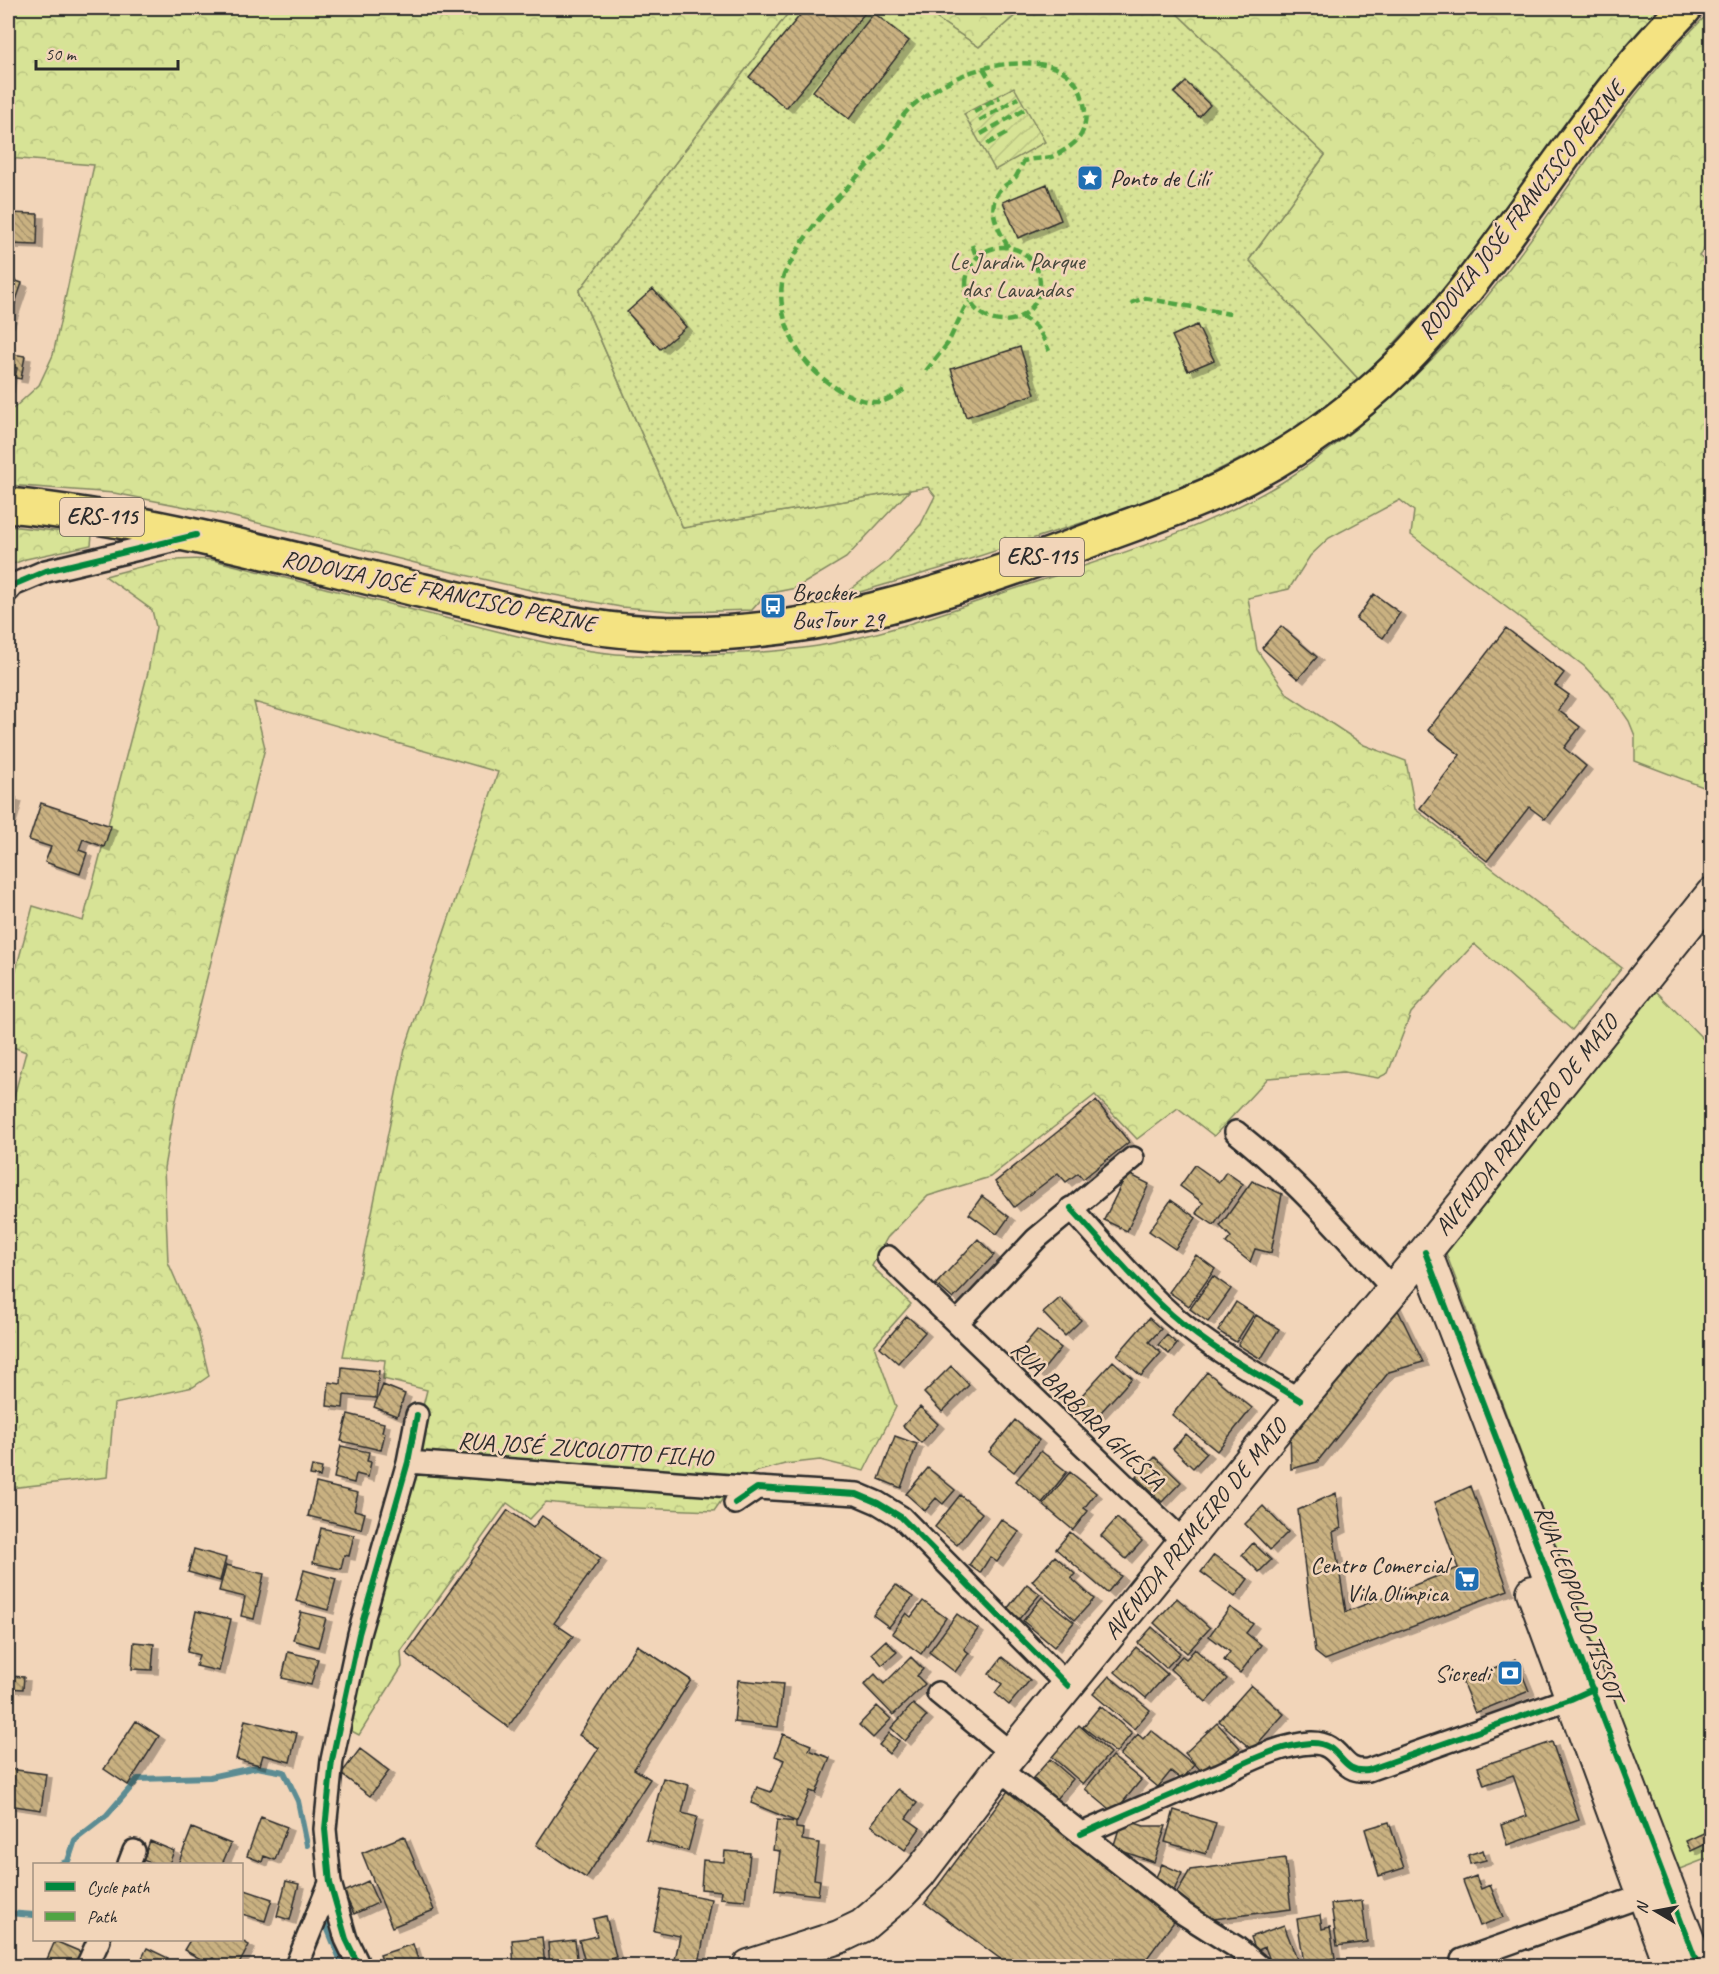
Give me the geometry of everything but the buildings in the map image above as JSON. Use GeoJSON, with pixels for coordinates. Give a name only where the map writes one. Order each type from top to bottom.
{"type":"FeatureCollection","features":[{"type":"Feature","properties":{"kind":"main road","name":"RODOVIA JOSÉ FRANCISCO PERINE"},"geometry":{"type":"LineString","coordinates":[[8,505],[101,517],[196,535],[541,618],[652,633],[708,633],[770,628],[825,620],[894,605],[979,580],[1177,508],[1222,489],[1262,468],[1326,428],[1393,371],[1442,318],[1475,277],[1604,102],[1685,8]]}},
{"type":"Feature","properties":{"kind":"main road","name":"AVENIDA PRIMEIRO DE MAIO"},"geometry":{"type":"LineString","coordinates":[[749,1966],[838,1937],[862,1926],[920,1874],[1005,1762],[1300,1400],[1410,1270],[1712,894]]}},
{"type":"Feature","properties":{"kind":"main road","name":"RUA LEOPOLDO TISSOT"},"geometry":{"type":"LineString","coordinates":[[1410,1270],[1439,1320],[1538,1605],[1582,1694],[1655,1891],[1694,1962]]}},
{"type":"Feature","properties":{"kind":"street"},"geometry":{"type":"LineString","coordinates":[[8,591],[14,585],[46,571],[196,535]]}},
{"type":"Feature","properties":{"kind":"street"},"geometry":{"type":"LineString","coordinates":[[1236,1132],[1270,1159],[1328,1217],[1410,1270]]}},
{"type":"Feature","properties":{"kind":"street"},"geometry":{"type":"LineString","coordinates":[[957,1323],[1013,1262],[1071,1208],[1133,1158]]}},
{"type":"Feature","properties":{"kind":"street"},"geometry":{"type":"LineString","coordinates":[[1071,1208],[1159,1303],[1179,1321],[1228,1356],[1300,1400]]}},
{"type":"Feature","properties":{"kind":"street","name":"RUA BARBARA GHESIA"},"geometry":{"type":"LineString","coordinates":[[888,1257],[1185,1542]]}},
{"type":"Feature","properties":{"kind":"street"},"geometry":{"type":"LineString","coordinates":[[359,1966],[346,1939],[330,1883],[325,1829],[332,1760],[359,1634],[408,1462],[417,1415]]}},
{"type":"Feature","properties":{"kind":"street","name":"RUA JOSÉ ZUCOLOTTO FILHO"},"geometry":{"type":"LineString","coordinates":[[408,1462],[857,1494],[901,1517],[1068,1686]]}},
{"type":"Feature","properties":{"kind":"street"},"geometry":{"type":"LineString","coordinates":[[735,1503],[757,1488]]}},
{"type":"Feature","properties":{"kind":"street"},"geometry":{"type":"LineString","coordinates":[[938,1693],[1005,1762],[1081,1834],[1184,1914],[1236,1947],[1258,1966]]}},
{"type":"Feature","properties":{"kind":"street"},"geometry":{"type":"LineString","coordinates":[[1081,1834],[1273,1751],[1312,1743],[1325,1745],[1337,1751],[1348,1767],[1358,1771],[1368,1770],[1582,1694]]}},
{"type":"Feature","properties":{"kind":"street"},"geometry":{"type":"LineString","coordinates":[[296,1966],[330,1883]]}},
{"type":"Feature","properties":{"kind":"street"},"geometry":{"type":"LineString","coordinates":[[1462,1960],[1655,1891]]}},
{"type":"Feature","properties":{"kind":"street"},"geometry":{"type":"LineString","coordinates":[[87,1966],[99,1941]]}},
{"type":"Feature","properties":{"kind":"green space"},"geometry":{"type":"Polygon","coordinates":[[[8,8],[792,8],[579,291],[683,528],[910,490],[846,558],[796,588],[766,594],[752,610],[684,612],[621,607],[543,593],[222,514],[114,493],[8,485],[8,412],[39,385],[53,355],[94,165],[8,158],[8,8]]]}},
{"type":"Feature","properties":{"kind":"green space","name":"Le Jardin Parque das Lavandas"},"geometry":{"type":"Polygon","coordinates":[[[792,8],[921,8],[979,47],[1024,8],[1171,8],[1325,155],[1249,260],[1360,381],[1284,437],[1204,477],[1128,508],[939,569],[839,598],[888,561],[921,524],[935,496],[928,487],[683,528],[579,291],[792,8]]]}},
{"type":"Feature","properties":{"kind":"green space"},"geometry":{"type":"Polygon","coordinates":[[[921,8],[1024,8],[979,47],[921,8]]]}},
{"type":"Feature","properties":{"kind":"green space"},"geometry":{"type":"Polygon","coordinates":[[[1171,8],[1665,8],[1471,259],[1360,381],[1249,260],[1325,155],[1171,8]]]}},
{"type":"Feature","properties":{"kind":"green space"},"geometry":{"type":"Polygon","coordinates":[[[1711,11],[1711,240],[1699,256],[1712,267],[1711,790],[1635,761],[1635,736],[1629,721],[1609,692],[1584,666],[1411,535],[1414,511],[1400,500],[1329,538],[1310,556],[1289,589],[1248,598],[1257,650],[1288,695],[1364,745],[1406,761],[1415,809],[1622,968],[1572,1030],[1474,944],[1411,1013],[1388,1073],[1378,1078],[1344,1072],[1268,1078],[1214,1136],[1178,1108],[1137,1139],[1095,1095],[990,1177],[928,1196],[887,1238],[872,1266],[911,1304],[874,1346],[896,1407],[864,1471],[820,1460],[785,1464],[755,1472],[731,1487],[714,1511],[585,1506],[546,1502],[530,1519],[507,1503],[401,1651],[402,1667],[359,1735],[348,1729],[361,1655],[427,1390],[383,1379],[385,1360],[343,1356],[405,1049],[498,772],[254,702],[265,748],[175,1104],[164,1168],[168,1262],[198,1331],[209,1376],[193,1387],[114,1404],[108,1477],[10,1488],[10,1555],[8,1555],[8,1119],[26,1052],[8,1045],[8,999],[33,906],[83,921],[148,672],[156,627],[152,610],[105,576],[146,565],[184,559],[213,560],[554,644],[616,654],[682,656],[818,646],[878,633],[1141,546],[1227,512],[1281,483],[1340,441],[1414,377],[1469,319],[1504,275],[1636,94],[1672,51],[1711,11]]]}},
{"type":"Feature","properties":{"kind":"green space"},"geometry":{"type":"Polygon","coordinates":[[[1014,87],[1045,142],[995,170],[964,114],[1014,87]]]}},
{"type":"Feature","properties":{"kind":"green space"},"geometry":{"type":"Polygon","coordinates":[[[8,526],[92,535],[91,545],[26,559],[8,566],[8,526]]]}},
{"type":"Feature","properties":{"kind":"green space"},"geometry":{"type":"Polygon","coordinates":[[[1656,991],[1711,1047],[1711,1857],[1677,1870],[1444,1248],[1656,991]]]}},
{"type":"Feature","properties":{"kind":"waterway"},"geometry":{"type":"LineString","coordinates":[[63,1863],[68,1861],[75,1840],[107,1815],[138,1779],[210,1777],[257,1767],[284,1772],[298,1801],[307,1845]]}},
{"type":"Feature","properties":{"kind":"waterway"},"geometry":{"type":"LineString","coordinates":[[8,1913],[33,1915]]}},
{"type":"Feature","properties":{"kind":"waterway"},"geometry":{"type":"LineString","coordinates":[[322,1915],[343,1966]]}},
{"type":"Feature","properties":{"kind":"marked path"},"geometry":{"type":"LineString","coordinates":[[904,390],[880,402],[867,401],[842,392],[818,374],[800,354],[787,327],[781,295],[785,273],[812,228],[883,147],[905,113],[921,99],[956,78],[982,69],[1022,63],[1048,66],[1069,76],[1076,84],[1082,96],[1086,118],[1081,134],[1072,145],[1051,157],[1024,161],[1015,178],[999,191],[994,201],[994,215],[1009,248]]}},
{"type":"Feature","properties":{"kind":"marked path"},"geometry":{"type":"LineString","coordinates":[[983,68],[993,85]]}},
{"type":"Feature","properties":{"kind":"marked path"},"geometry":{"type":"LineString","coordinates":[[974,112],[1000,97]]}},
{"type":"Feature","properties":{"kind":"marked path"},"geometry":{"type":"LineString","coordinates":[[979,121],[1018,98]]}},
{"type":"Feature","properties":{"kind":"marked path"},"geometry":{"type":"LineString","coordinates":[[981,134],[1025,109]]}},
{"type":"Feature","properties":{"kind":"marked path"},"geometry":{"type":"LineString","coordinates":[[987,144],[1007,133]]}},
{"type":"Feature","properties":{"kind":"marked path"},"geometry":{"type":"LineString","coordinates":[[972,245],[977,258]]}},
{"type":"Feature","properties":{"kind":"marked path"},"geometry":{"type":"LineString","coordinates":[[1003,247],[1017,250],[1029,258],[1037,270],[1040,284],[1037,298],[1029,310],[1017,318],[1003,321],[989,318],[977,310],[969,298],[966,284],[969,270],[977,258],[989,250],[1003,247]]}},
{"type":"Feature","properties":{"kind":"marked path"},"geometry":{"type":"LineString","coordinates":[[1036,267],[1052,265]]}},
{"type":"Feature","properties":{"kind":"marked path"},"geometry":{"type":"LineString","coordinates":[[1131,303],[1144,298],[1230,314]]}},
{"type":"Feature","properties":{"kind":"marked path"},"geometry":{"type":"LineString","coordinates":[[926,371],[948,343],[964,309],[970,302]]}},
{"type":"Feature","properties":{"kind":"marked path"},"geometry":{"type":"LineString","coordinates":[[1020,317],[1035,326],[1049,351]]}},
{"type":"Feature","properties":{"kind":"cycle path"},"geometry":{"type":"LineString","coordinates":[[8,591],[13,585],[46,571],[196,535]]}},
{"type":"Feature","properties":{"kind":"cycle path"},"geometry":{"type":"LineString","coordinates":[[1071,1208],[1136,1280],[1191,1331],[1300,1400]]}},
{"type":"Feature","properties":{"kind":"cycle path"},"geometry":{"type":"LineString","coordinates":[[1425,1252],[1698,1966]]}},
{"type":"Feature","properties":{"kind":"cycle path"},"geometry":{"type":"LineString","coordinates":[[359,1966],[346,1939],[330,1883],[325,1829],[332,1760],[359,1634],[408,1462],[417,1415]]}},
{"type":"Feature","properties":{"kind":"cycle path"},"geometry":{"type":"LineString","coordinates":[[735,1503],[757,1488],[857,1494],[878,1503],[901,1517],[1068,1686]]}},
{"type":"Feature","properties":{"kind":"cycle path"},"geometry":{"type":"LineString","coordinates":[[1081,1834],[1262,1755],[1286,1747],[1298,1744],[1321,1744],[1329,1747],[1351,1767],[1368,1770],[1571,1699],[1593,1689]]}},
{"type":"Feature","properties":{"kind":"place","name":"Ponto de Lilí"},"geometry":{"type":"Point","coordinates":[1090,178]}},
{"type":"Feature","properties":{"kind":"place","name":"Brocker BusTour 29"},"geometry":{"type":"Point","coordinates":[773,606]}},
{"type":"Feature","properties":{"kind":"place","name":"Centro Comercial Vila Olímpica"},"geometry":{"type":"Point","coordinates":[1467,1579]}},
{"type":"Feature","properties":{"kind":"place","name":"Sicredi"},"geometry":{"type":"Point","coordinates":[1510,1673]}}]}
